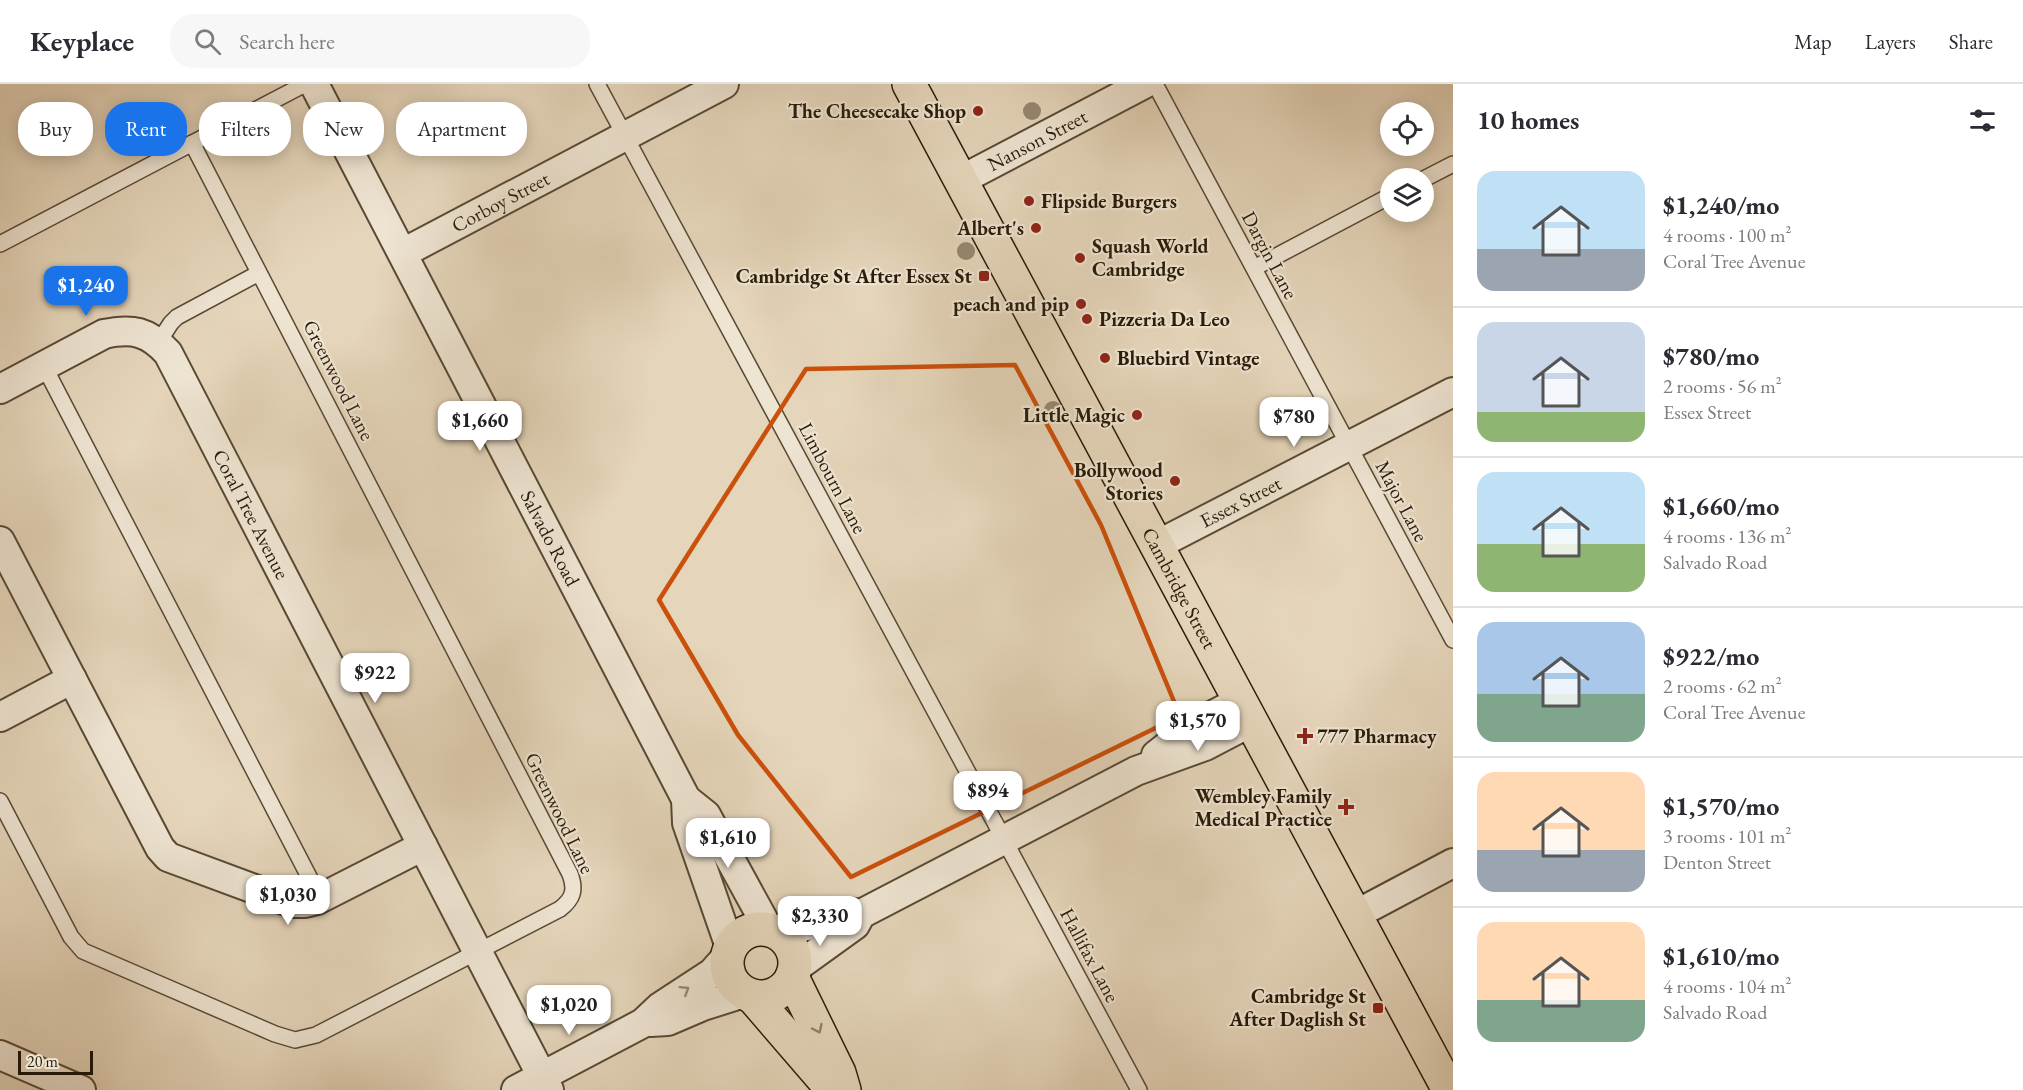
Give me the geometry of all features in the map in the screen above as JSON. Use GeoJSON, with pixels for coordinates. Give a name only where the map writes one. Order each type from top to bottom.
{"type":"FeatureCollection","features":[{"type":"Feature","properties":{"kind":"main road","name":"Cambridge Street"},"geometry":{"type":"LineString","coordinates":[[909,84],[1449,1090]]}},
{"type":"Feature","properties":{"kind":"main road"},"geometry":{"type":"LineString","coordinates":[[748,995],[768,997],[776,994],[788,984],[793,973],[793,952],[789,944],[772,931],[750,930],[735,940],[728,952],[726,965],[731,981],[748,995],[833,1090]]}},
{"type":"Feature","properties":{"kind":"main road"},"geometry":{"type":"LineString","coordinates":[[793,973],[839,1073],[844,1090]]}},
{"type":"Feature","properties":{"kind":"street","name":"Salvado Road"},"geometry":{"type":"LineString","coordinates":[[314,84],[686,799],[687,823],[728,952]]}},
{"type":"Feature","properties":{"kind":"street","name":"Corboy Street"},"geometry":{"type":"LineString","coordinates":[[403,253],[724,84]]}},
{"type":"Feature","properties":{"kind":"street","name":"Nanson Street"},"geometry":{"type":"LineString","coordinates":[[961,180],[1144,84]]}},
{"type":"Feature","properties":{"kind":"street"},"geometry":{"type":"LineString","coordinates":[[0,389],[104,334],[121,330],[138,332],[158,343]]}},
{"type":"Feature","properties":{"kind":"street","name":"Coral Tree Avenue"},"geometry":{"type":"LineString","coordinates":[[158,343],[168,353],[546,1083]]}},
{"type":"Feature","properties":{"kind":"street","name":"Essex Street"},"geometry":{"type":"LineString","coordinates":[[1157,545],[1453,392]]}},
{"type":"Feature","properties":{"kind":"street"},"geometry":{"type":"LineString","coordinates":[[0,541],[160,848],[168,857],[291,903],[305,903],[320,898],[423,846]]}},
{"type":"Feature","properties":{"kind":"street"},"geometry":{"type":"LineString","coordinates":[[0,717],[72,680]]}},
{"type":"Feature","properties":{"kind":"street"},"geometry":{"type":"LineString","coordinates":[[793,973],[855,925],[861,914],[1136,771],[1205,746],[1246,711]]}},
{"type":"Feature","properties":{"kind":"street","name":"Salvado Road"},"geometry":{"type":"LineString","coordinates":[[686,799],[706,814],[772,931]]}},
{"type":"Feature","properties":{"kind":"street"},"geometry":{"type":"LineString","coordinates":[[1355,915],[1453,863]]}},
{"type":"Feature","properties":{"kind":"street"},"geometry":{"type":"LineString","coordinates":[[772,931],[811,925],[848,912],[861,914]]}},
{"type":"Feature","properties":{"kind":"street"},"geometry":{"type":"LineString","coordinates":[[516,1090],[546,1083],[643,1023],[660,1007],[712,973],[728,952]]}},
{"type":"Feature","properties":{"kind":"street"},"geometry":{"type":"LineString","coordinates":[[643,1023],[668,1021],[702,1006],[748,995]]}},
{"type":"Feature","properties":{"kind":"street"},"geometry":{"type":"LineString","coordinates":[[0,1055],[81,1090]]}},
{"type":"Feature","properties":{"kind":"lane"},"geometry":{"type":"LineString","coordinates":[[0,244],[305,84]]}},
{"type":"Feature","properties":{"kind":"lane","name":"Limbourn Lane"},"geometry":{"type":"LineString","coordinates":[[597,84],[1005,840]]}},
{"type":"Feature","properties":{"kind":"lane","name":"Dargin Lane"},"geometry":{"type":"LineString","coordinates":[[1155,84],[1349,446]]}},
{"type":"Feature","properties":{"kind":"lane","name":"Greenwood Lane"},"geometry":{"type":"LineString","coordinates":[[0,801],[71,937],[83,951],[295,1040],[316,1035],[560,909],[568,903],[573,894],[574,884],[549,832],[192,143]]}},
{"type":"Feature","properties":{"kind":"lane"},"geometry":{"type":"LineString","coordinates":[[1434,174],[1453,164]]}},
{"type":"Feature","properties":{"kind":"lane"},"geometry":{"type":"LineString","coordinates":[[1254,268],[1380,201]]}},
{"type":"Feature","properties":{"kind":"lane"},"geometry":{"type":"LineString","coordinates":[[158,343],[177,317],[259,273]]}},
{"type":"Feature","properties":{"kind":"lane"},"geometry":{"type":"LineString","coordinates":[[44,366],[320,898]]}},
{"type":"Feature","properties":{"kind":"lane","name":"Major Lane"},"geometry":{"type":"LineString","coordinates":[[1349,446],[1452,635]]}},
{"type":"Feature","properties":{"kind":"lane","name":"Hallifax Lane"},"geometry":{"type":"LineString","coordinates":[[1005,840],[1139,1090]]}},
{"type":"Feature","properties":{"kind":"highlighted area"},"geometry":{"type":"Polygon","coordinates":[[[1015,365],[1101,525],[1180,716],[851,877],[738,735],[659,600],[806,369],[1015,365]]]}},
{"type":"Feature","properties":{"kind":"place","name":"The Cheesecake Shop"},"geometry":{"type":"Point","coordinates":[978,111]}},
{"type":"Feature","properties":{"kind":"place","name":"Flipside Burgers"},"geometry":{"type":"Point","coordinates":[1029,201]}},
{"type":"Feature","properties":{"kind":"place","name":"Albert's"},"geometry":{"type":"Point","coordinates":[1036,228]}},
{"type":"Feature","properties":{"kind":"place","name":"Squash World Cambridge"},"geometry":{"type":"Point","coordinates":[1080,258]}},
{"type":"Feature","properties":{"kind":"place","name":"Cambridge St After Essex St"},"geometry":{"type":"Point","coordinates":[984,276]}},
{"type":"Feature","properties":{"kind":"place","name":"peach and pip"},"geometry":{"type":"Point","coordinates":[1081,304]}},
{"type":"Feature","properties":{"kind":"place","name":"Pizzeria Da Leo"},"geometry":{"type":"Point","coordinates":[1087,319]}},
{"type":"Feature","properties":{"kind":"place","name":"Bluebird Vintage"},"geometry":{"type":"Point","coordinates":[1105,358]}},
{"type":"Feature","properties":{"kind":"place","name":"Little Magic"},"geometry":{"type":"Point","coordinates":[1137,415]}},
{"type":"Feature","properties":{"kind":"place","name":"Bollywood Stories"},"geometry":{"type":"Point","coordinates":[1175,481]}},
{"type":"Feature","properties":{"kind":"place","name":"777 Pharmacy"},"geometry":{"type":"Point","coordinates":[1305,736]}},
{"type":"Feature","properties":{"kind":"place","name":"Wembley Family Medical Practice"},"geometry":{"type":"Point","coordinates":[1346,807]}},
{"type":"Feature","properties":{"kind":"place","name":"Cambridge St After Daglish St"},"geometry":{"type":"Point","coordinates":[1378,1008]}}]}
